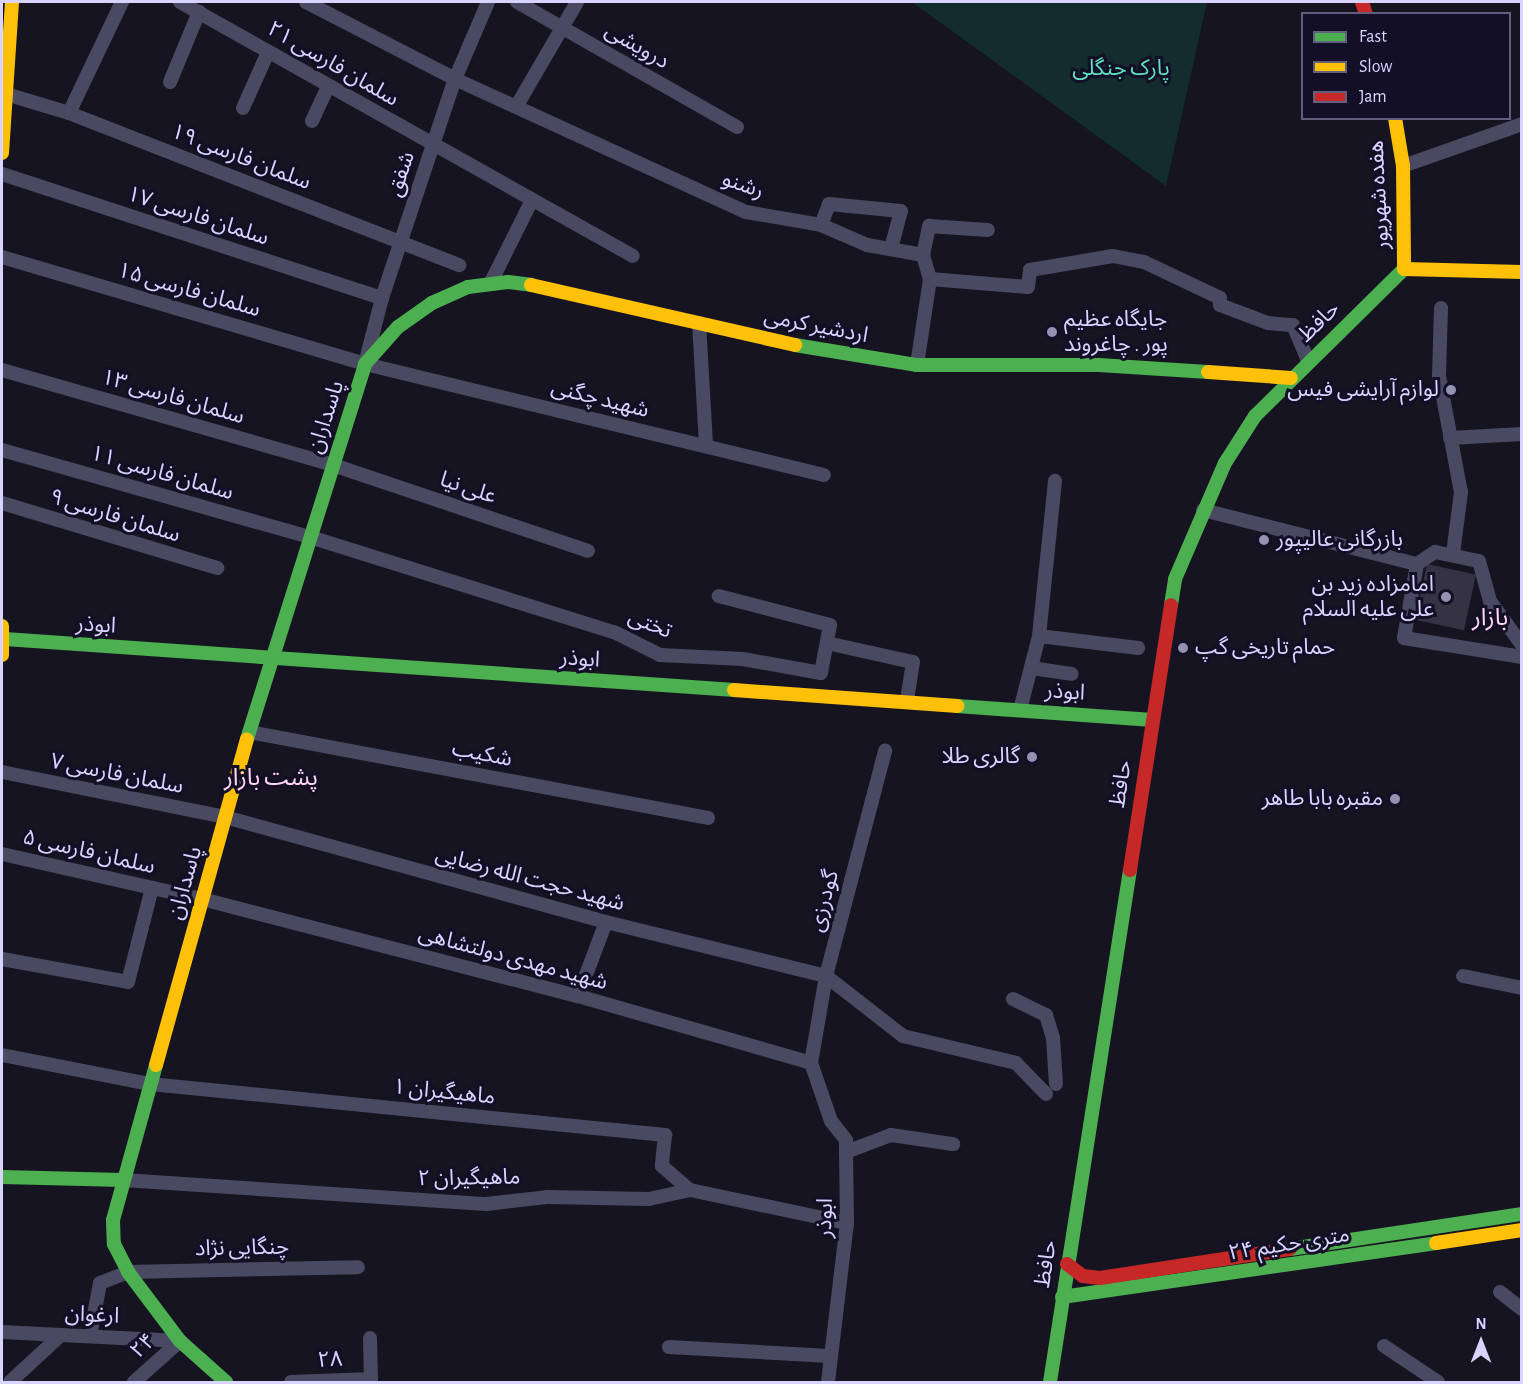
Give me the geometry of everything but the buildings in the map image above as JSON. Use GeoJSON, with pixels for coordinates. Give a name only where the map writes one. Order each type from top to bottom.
{"type":"FeatureCollection","features":[{"type":"Feature","properties":{"kind":"main road"},"geometry":{"type":"LineString","coordinates":[[2,153],[6,94],[5,60],[12,2]]}},
{"type":"Feature","properties":{"kind":"main road","name":"هفده شهریور"},"geometry":{"type":"LineString","coordinates":[[1395,120],[1403,166],[1404,269]]}},
{"type":"Feature","properties":{"kind":"main road"},"geometry":{"type":"LineString","coordinates":[[1404,269],[1521,272]]}},
{"type":"Feature","properties":{"kind":"main road","name":"حافظ"},"geometry":{"type":"LineString","coordinates":[[1050,1383],[1175,579],[1203,510],[1256,416],[1308,361],[1404,269]]}},
{"type":"Feature","properties":{"kind":"main road","name":"اردشیر کرمی"},"geometry":{"type":"LineString","coordinates":[[365,364],[398,327],[432,303],[491,282],[554,288],[829,353],[917,365],[1100,365],[1291,378]]}},
{"type":"Feature","properties":{"kind":"main road","name":"پاسداران"},"geometry":{"type":"LineString","coordinates":[[226,1383],[180,1341],[128,1272],[112,1232],[123,1180],[249,732],[365,364]]}},
{"type":"Feature","properties":{"kind":"main road"},"geometry":{"type":"LineString","coordinates":[[2,655],[3,633]]}},
{"type":"Feature","properties":{"kind":"main road","name":"ابوذر"},"geometry":{"type":"LineString","coordinates":[[3,633],[272,660],[907,701],[1153,720]]}},
{"type":"Feature","properties":{"kind":"main road"},"geometry":{"type":"LineString","coordinates":[[2,1177],[123,1180]]}},
{"type":"Feature","properties":{"kind":"main road","name":"۲۴ متری حکیم"},"geometry":{"type":"LineString","coordinates":[[1067,1264],[1083,1276],[1100,1278],[1521,1214]]}},
{"type":"Feature","properties":{"kind":"main road","name":"۲۴ متری حکیم"},"geometry":{"type":"LineString","coordinates":[[1062,1297],[1521,1230]]}},
{"type":"Feature","properties":{"kind":"street"},"geometry":{"type":"LineString","coordinates":[[69,114],[122,2]]}},
{"type":"Feature","properties":{"kind":"street","name":"سلمان فارسی ۲۱"},"geometry":{"type":"LineString","coordinates":[[180,2],[633,256]]}},
{"type":"Feature","properties":{"kind":"street","name":"رشنو"},"geometry":{"type":"LineString","coordinates":[[306,2],[455,79],[746,212],[822,225],[867,245],[923,255]]}},
{"type":"Feature","properties":{"kind":"street","name":"شفق"},"geometry":{"type":"LineString","coordinates":[[365,364],[382,298],[455,79],[488,2]]}},
{"type":"Feature","properties":{"kind":"street","name":"درویشی"},"geometry":{"type":"LineString","coordinates":[[517,2],[737,128]]}},
{"type":"Feature","properties":{"kind":"street"},"geometry":{"type":"LineString","coordinates":[[516,107],[561,27],[578,2]]}},
{"type":"Feature","properties":{"kind":"street"},"geometry":{"type":"LineString","coordinates":[[170,82],[199,12]]}},
{"type":"Feature","properties":{"kind":"street"},"geometry":{"type":"LineString","coordinates":[[243,108],[268,52]]}},
{"type":"Feature","properties":{"kind":"street"},"geometry":{"type":"LineString","coordinates":[[312,121],[328,86]]}},
{"type":"Feature","properties":{"kind":"street","name":"سلمان فارسی ۱۹"},"geometry":{"type":"LineString","coordinates":[[6,94],[69,114],[401,241],[459,266]]}},
{"type":"Feature","properties":{"kind":"street"},"geometry":{"type":"LineString","coordinates":[[1403,166],[1521,124]]}},
{"type":"Feature","properties":{"kind":"street","name":"سلمان فارسی ۱۷"},"geometry":{"type":"LineString","coordinates":[[2,174],[382,298]]}},
{"type":"Feature","properties":{"kind":"street"},"geometry":{"type":"LineString","coordinates":[[491,282],[532,200]]}},
{"type":"Feature","properties":{"kind":"street"},"geometry":{"type":"LineString","coordinates":[[822,225],[829,204],[901,211],[891,249]]}},
{"type":"Feature","properties":{"kind":"street"},"geometry":{"type":"LineString","coordinates":[[917,365],[930,279],[923,255],[929,226],[988,230]]}},
{"type":"Feature","properties":{"kind":"street"},"geometry":{"type":"LineString","coordinates":[[930,279],[1028,287],[1030,270],[1113,256],[1144,262],[1220,298],[1220,305],[1268,323],[1293,325],[1308,361]]}},
{"type":"Feature","properties":{"kind":"street","name":"سلمان فارسی ۱۵"},"geometry":{"type":"LineString","coordinates":[[2,257],[365,364]]}},
{"type":"Feature","properties":{"kind":"street"},"geometry":{"type":"LineString","coordinates":[[1441,308],[1439,376],[1461,492],[1453,554]]}},
{"type":"Feature","properties":{"kind":"street"},"geometry":{"type":"LineString","coordinates":[[699,322],[706,446]]}},
{"type":"Feature","properties":{"kind":"street","name":"شهید چگنی"},"geometry":{"type":"LineString","coordinates":[[365,364],[824,475]]}},
{"type":"Feature","properties":{"kind":"street","name":"سلمان فارسی ۱۳"},"geometry":{"type":"LineString","coordinates":[[2,370],[333,465]]}},
{"type":"Feature","properties":{"kind":"street"},"geometry":{"type":"LineString","coordinates":[[1450,438],[1521,434]]}},
{"type":"Feature","properties":{"kind":"street","name":"سلمان فارسی ۱۱"},"geometry":{"type":"LineString","coordinates":[[2,450],[310,537]]}},
{"type":"Feature","properties":{"kind":"street","name":"علی نیا"},"geometry":{"type":"LineString","coordinates":[[333,465],[588,551]]}},
{"type":"Feature","properties":{"kind":"street"},"geometry":{"type":"LineString","coordinates":[[1020,710],[1040,636],[1055,481]]}},
{"type":"Feature","properties":{"kind":"street","name":"سلمان فارسی ۹"},"geometry":{"type":"LineString","coordinates":[[2,503],[217,568]]}},
{"type":"Feature","properties":{"kind":"street"},"geometry":{"type":"LineString","coordinates":[[1203,510],[1418,564]]}},
{"type":"Feature","properties":{"kind":"street","name":"تختی"},"geometry":{"type":"LineString","coordinates":[[310,537],[614,632],[660,655],[743,659],[821,673],[827,643]]}},
{"type":"Feature","properties":{"kind":"street"},"geometry":{"type":"LineString","coordinates":[[1521,645],[1490,601],[1479,561],[1435,552],[1418,564],[1404,638],[1521,657]]}},
{"type":"Feature","properties":{"kind":"street"},"geometry":{"type":"LineString","coordinates":[[719,596],[830,625],[827,643],[913,662],[907,701]]}},
{"type":"Feature","properties":{"kind":"street"},"geometry":{"type":"LineString","coordinates":[[1040,636],[1138,648]]}},
{"type":"Feature","properties":{"kind":"street"},"geometry":{"type":"LineString","coordinates":[[1031,668],[1072,674]]}},
{"type":"Feature","properties":{"kind":"street","name":"شکیب"},"geometry":{"type":"LineString","coordinates":[[249,732],[708,818]]}},
{"type":"Feature","properties":{"kind":"street","name":"گودرزی"},"geometry":{"type":"LineString","coordinates":[[811,1063],[826,976],[885,751]]}},
{"type":"Feature","properties":{"kind":"street","name":"سلمان فارسی ۷"},"geometry":{"type":"LineString","coordinates":[[2,772],[225,817]]}},
{"type":"Feature","properties":{"kind":"street","name":"شهید حجت الله رضایی"},"geometry":{"type":"LineString","coordinates":[[225,817],[606,922],[826,976]]}},
{"type":"Feature","properties":{"kind":"street","name":"سلمان فارسی ۵"},"geometry":{"type":"LineString","coordinates":[[2,854],[202,899]]}},
{"type":"Feature","properties":{"kind":"street"},"geometry":{"type":"LineString","coordinates":[[2,959],[128,982],[152,888]]}},
{"type":"Feature","properties":{"kind":"street","name":"شهید مهدی دولتشاهی"},"geometry":{"type":"LineString","coordinates":[[202,899],[578,996],[811,1063]]}},
{"type":"Feature","properties":{"kind":"street"},"geometry":{"type":"LineString","coordinates":[[578,996],[606,922]]}},
{"type":"Feature","properties":{"kind":"street"},"geometry":{"type":"LineString","coordinates":[[826,976],[903,1036],[1016,1063],[1051,1089],[1053,1038],[1046,1015],[1013,999]]}},
{"type":"Feature","properties":{"kind":"street"},"geometry":{"type":"LineString","coordinates":[[1463,976],[1521,988]]}},
{"type":"Feature","properties":{"kind":"street"},"geometry":{"type":"LineString","coordinates":[[2,1055],[150,1084]]}},
{"type":"Feature","properties":{"kind":"street","name":"ابوذر"},"geometry":{"type":"LineString","coordinates":[[811,1063],[831,1122],[846,1140],[847,1223],[829,1356],[828,1383]]}},
{"type":"Feature","properties":{"kind":"street","name":"ماهیگیران ۱"},"geometry":{"type":"LineString","coordinates":[[150,1084],[665,1135],[662,1166],[690,1190]]}},
{"type":"Feature","properties":{"kind":"street"},"geometry":{"type":"LineString","coordinates":[[846,1152],[891,1135],[953,1144]]}},
{"type":"Feature","properties":{"kind":"street","name":"ماهیگیران ۲"},"geometry":{"type":"LineString","coordinates":[[123,1180],[486,1204],[547,1197],[649,1199],[690,1190],[847,1223]]}},
{"type":"Feature","properties":{"kind":"street","name":"چنگایی نژاد"},"geometry":{"type":"LineString","coordinates":[[128,1272],[358,1267]]}},
{"type":"Feature","properties":{"kind":"street"},"geometry":{"type":"LineString","coordinates":[[90,1336],[100,1283],[128,1272]]}},
{"type":"Feature","properties":{"kind":"street"},"geometry":{"type":"LineString","coordinates":[[1500,1292],[1521,1309]]}},
{"type":"Feature","properties":{"kind":"street","name":"ارغوان"},"geometry":{"type":"LineString","coordinates":[[2,1332],[180,1341]]}},
{"type":"Feature","properties":{"kind":"street"},"geometry":{"type":"LineString","coordinates":[[10,1383],[61,1335]]}},
{"type":"Feature","properties":{"kind":"street"},"geometry":{"type":"LineString","coordinates":[[370,1338],[371,1381]]}},
{"type":"Feature","properties":{"kind":"street","name":"۲۴"},"geometry":{"type":"LineString","coordinates":[[134,1383],[180,1341]]}},
{"type":"Feature","properties":{"kind":"street"},"geometry":{"type":"LineString","coordinates":[[1384,1346],[1438,1383]]}},
{"type":"Feature","properties":{"kind":"street"},"geometry":{"type":"LineString","coordinates":[[669,1347],[829,1356]]}},
{"type":"Feature","properties":{"kind":"street","name":"۲۸"},"geometry":{"type":"LineString","coordinates":[[291,1383],[371,1381]]}},
{"type":"Feature","properties":{"kind":"green space","name":"پارک جنگلی"},"geometry":{"type":"Polygon","coordinates":[[[912,2],[1207,2],[1166,186],[912,2]]]}},
{"type":"Feature","properties":{"kind":"traffic: fast"},"geometry":{"type":"LineString","coordinates":[[1171,605],[1175,579],[1225,463],[1255,416],[1404,269]]}},
{"type":"Feature","properties":{"kind":"traffic: fast"},"geometry":{"type":"LineString","coordinates":[[247,739],[365,364],[398,327],[432,303],[468,287],[508,282],[531,285]]}},
{"type":"Feature","properties":{"kind":"traffic: fast"},"geometry":{"type":"LineString","coordinates":[[795,345],[917,365],[1099,365],[1208,372]]}},
{"type":"Feature","properties":{"kind":"traffic: fast"},"geometry":{"type":"LineString","coordinates":[[5,639],[734,690]]}},
{"type":"Feature","properties":{"kind":"traffic: fast"},"geometry":{"type":"LineString","coordinates":[[957,706],[1153,720]]}},
{"type":"Feature","properties":{"kind":"traffic: fast"},"geometry":{"type":"LineString","coordinates":[[1050,1382],[1130,870]]}},
{"type":"Feature","properties":{"kind":"traffic: fast"},"geometry":{"type":"LineString","coordinates":[[156,1065],[113,1220],[114,1244],[128,1272],[180,1341],[226,1382]]}},
{"type":"Feature","properties":{"kind":"traffic: fast"},"geometry":{"type":"LineString","coordinates":[[2,1177],[123,1180]]}},
{"type":"Feature","properties":{"kind":"traffic: fast"},"geometry":{"type":"LineString","coordinates":[[1290,1249],[1522,1214]]}},
{"type":"Feature","properties":{"kind":"traffic: fast"},"geometry":{"type":"LineString","coordinates":[[1062,1297],[1436,1243]]}},
{"type":"Feature","properties":{"kind":"traffic: slow"},"geometry":{"type":"LineString","coordinates":[[2,153],[12,2]]}},
{"type":"Feature","properties":{"kind":"traffic: slow"},"geometry":{"type":"LineString","coordinates":[[1395,120],[1403,166],[1404,269]]}},
{"type":"Feature","properties":{"kind":"traffic: slow"},"geometry":{"type":"LineString","coordinates":[[1404,269],[1522,272]]}},
{"type":"Feature","properties":{"kind":"traffic: slow"},"geometry":{"type":"LineString","coordinates":[[531,285],[795,345]]}},
{"type":"Feature","properties":{"kind":"traffic: slow"},"geometry":{"type":"LineString","coordinates":[[1208,372],[1291,378]]}},
{"type":"Feature","properties":{"kind":"traffic: slow"},"geometry":{"type":"LineString","coordinates":[[2,626],[2,655]]}},
{"type":"Feature","properties":{"kind":"traffic: slow"},"geometry":{"type":"LineString","coordinates":[[734,690],[957,706]]}},
{"type":"Feature","properties":{"kind":"traffic: slow"},"geometry":{"type":"LineString","coordinates":[[156,1065],[247,739]]}},
{"type":"Feature","properties":{"kind":"traffic: slow"},"geometry":{"type":"LineString","coordinates":[[1436,1243],[1522,1230]]}},
{"type":"Feature","properties":{"kind":"traffic: jam"},"geometry":{"type":"LineString","coordinates":[[1362,2],[1365,12]]}},
{"type":"Feature","properties":{"kind":"traffic: jam"},"geometry":{"type":"LineString","coordinates":[[1130,870],[1171,605]]}},
{"type":"Feature","properties":{"kind":"traffic: jam"},"geometry":{"type":"LineString","coordinates":[[1067,1264],[1083,1276],[1100,1278],[1290,1249]]}},
{"type":"Feature","properties":{"kind":"place","name":"جایگاه عظیم پور . چاغروند"},"geometry":{"type":"Point","coordinates":[1052,332]}},
{"type":"Feature","properties":{"kind":"place","name":"لوازم آرایشی فیس"},"geometry":{"type":"Point","coordinates":[1451,390]}},
{"type":"Feature","properties":{"kind":"place","name":"بازرگانی عالیپور"},"geometry":{"type":"Point","coordinates":[1264,540]}},
{"type":"Feature","properties":{"kind":"place","name":"امامزاده زید بن علی علیه السلام"},"geometry":{"type":"Point","coordinates":[1446,597]}},
{"type":"Feature","properties":{"kind":"place","name":"حمام تاریخی گپ"},"geometry":{"type":"Point","coordinates":[1183,648]}},
{"type":"Feature","properties":{"kind":"place","name":"گالری طلا"},"geometry":{"type":"Point","coordinates":[1032,757]}},
{"type":"Feature","properties":{"kind":"place","name":"مقبره بابا طاهر"},"geometry":{"type":"Point","coordinates":[1395,799]}},
{"type":"Feature","properties":{"kind":"district","name":"بازار"},"geometry":{"type":"Point","coordinates":[1490,619]}},
{"type":"Feature","properties":{"kind":"district","name":"پشت بازار"},"geometry":{"type":"Point","coordinates":[271,779]}}]}
